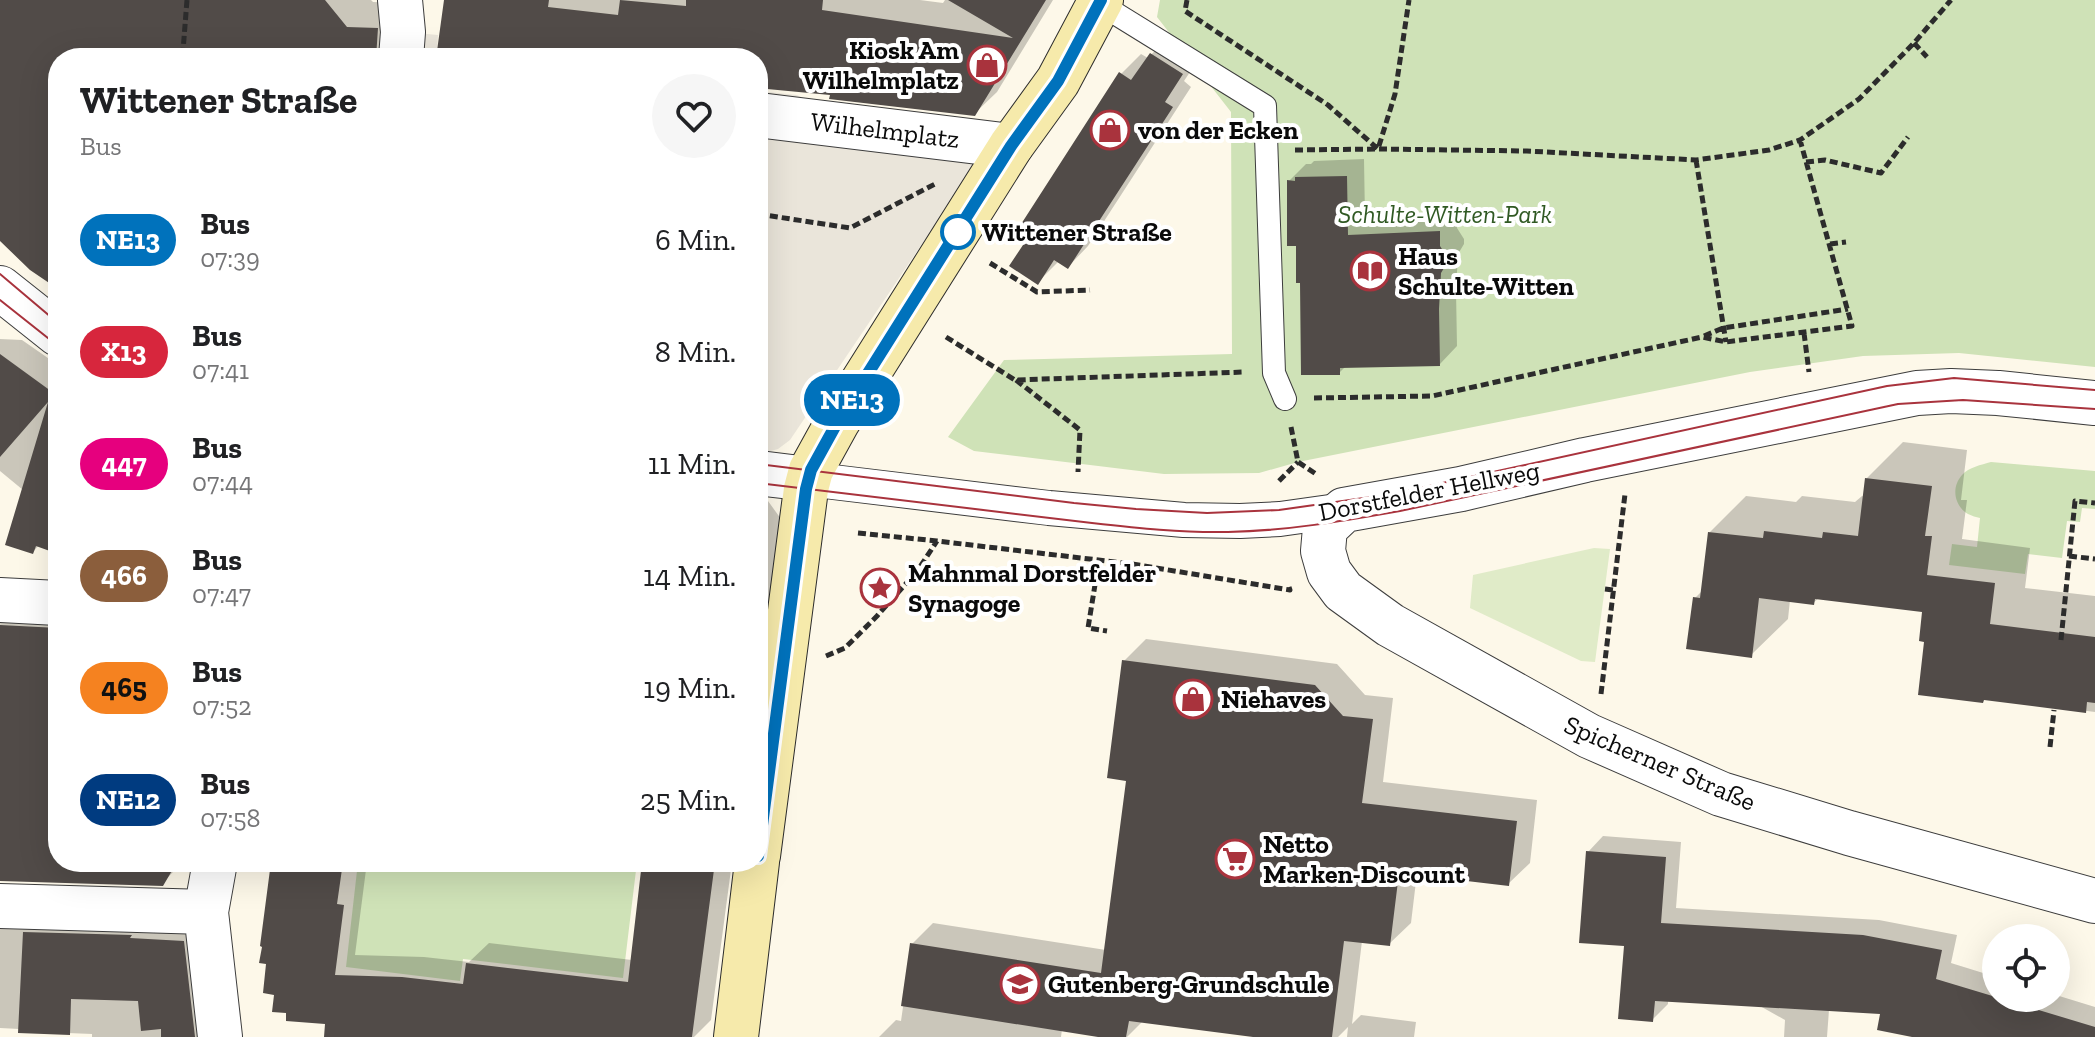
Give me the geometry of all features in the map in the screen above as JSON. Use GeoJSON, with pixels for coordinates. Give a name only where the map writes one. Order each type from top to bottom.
{"type":"FeatureCollection","features":[{"type":"Feature","properties":{"kind":"main road"},"geometry":{"type":"LineString","coordinates":[[768,777],[808,479],[838,421],[1011,146],[1058,81],[1100,2]]}},
{"type":"Feature","properties":{"kind":"main road"},"geometry":{"type":"LineString","coordinates":[[736,1037],[756,872]]}},
{"type":"Feature","properties":{"kind":"street"},"geometry":{"type":"LineString","coordinates":[[400,0],[402,48]]}},
{"type":"Feature","properties":{"kind":"street","name":"Wilhelmplatz"},"geometry":{"type":"LineString","coordinates":[[768,116],[1011,146]]}},
{"type":"Feature","properties":{"kind":"street"},"geometry":{"type":"LineString","coordinates":[[2,293],[48,327]]}},
{"type":"Feature","properties":{"kind":"street","name":"Dorstfelder Hellweg"},"geometry":{"type":"LineString","coordinates":[[768,474],[1061,509],[1184,520],[1280,519],[1461,489],[1585,460],[1917,393],[1998,393],[2095,403]]}},
{"type":"Feature","properties":{"kind":"street","name":"Spicherner Straße"},"geometry":{"type":"LineString","coordinates":[[1344,510],[1325,528],[1323,551],[1329,572],[1343,591],[1390,625],[1589,736],[1721,794],[1928,856],[2095,901]]}},
{"type":"Feature","properties":{"kind":"street"},"geometry":{"type":"LineString","coordinates":[[0,600],[48,602]]}},
{"type":"Feature","properties":{"kind":"street"},"geometry":{"type":"LineString","coordinates":[[213,872],[206,912],[220,1037]]}},
{"type":"Feature","properties":{"kind":"street"},"geometry":{"type":"LineString","coordinates":[[0,906],[206,912]]}},
{"type":"Feature","properties":{"kind":"lane"},"geometry":{"type":"LineString","coordinates":[[1100,2],[1265,106],[1274,373],[1285,399]]}},
{"type":"Feature","properties":{"kind":"path"},"geometry":{"type":"LineString","coordinates":[[183,48],[187,0]]}},
{"type":"Feature","properties":{"kind":"path"},"geometry":{"type":"LineString","coordinates":[[1187,0],[1185,11],[1328,105],[1378,149]]}},
{"type":"Feature","properties":{"kind":"path"},"geometry":{"type":"LineString","coordinates":[[1378,149],[1395,94],[1409,0]]}},
{"type":"Feature","properties":{"kind":"path"},"geometry":{"type":"LineString","coordinates":[[1266,151],[1527,151],[1696,160],[1769,150],[1800,140],[1859,99],[1951,0]]}},
{"type":"Feature","properties":{"kind":"path"},"geometry":{"type":"LineString","coordinates":[[1914,43],[1927,57]]}},
{"type":"Feature","properties":{"kind":"path"},"geometry":{"type":"LineString","coordinates":[[1806,162],[1825,160],[1881,173],[1908,137]]}},
{"type":"Feature","properties":{"kind":"path"},"geometry":{"type":"LineString","coordinates":[[1702,337],[1726,342],[1852,326],[1800,140]]}},
{"type":"Feature","properties":{"kind":"path"},"geometry":{"type":"LineString","coordinates":[[1696,160],[1726,342]]}},
{"type":"Feature","properties":{"kind":"path"},"geometry":{"type":"LineString","coordinates":[[768,216],[850,228],[939,182]]}},
{"type":"Feature","properties":{"kind":"path"},"geometry":{"type":"LineString","coordinates":[[1830,244],[1846,242]]}},
{"type":"Feature","properties":{"kind":"path"},"geometry":{"type":"LineString","coordinates":[[990,263],[1037,292],[1090,290]]}},
{"type":"Feature","properties":{"kind":"path"},"geometry":{"type":"LineString","coordinates":[[1317,398],[1432,396],[1702,337],[1723,328],[1848,309]]}},
{"type":"Feature","properties":{"kind":"path"},"geometry":{"type":"LineString","coordinates":[[946,337],[1015,380],[1080,430],[1078,472]]}},
{"type":"Feature","properties":{"kind":"path"},"geometry":{"type":"LineString","coordinates":[[1015,380],[1233,372]]}},
{"type":"Feature","properties":{"kind":"path"},"geometry":{"type":"LineString","coordinates":[[1285,399],[1298,462],[1316,474]]}},
{"type":"Feature","properties":{"kind":"path"},"geometry":{"type":"LineString","coordinates":[[1278,482],[1298,462]]}},
{"type":"Feature","properties":{"kind":"path"},"geometry":{"type":"LineString","coordinates":[[1600,699],[1625,494]]}},
{"type":"Feature","properties":{"kind":"path"},"geometry":{"type":"LineString","coordinates":[[2061,640],[2075,501],[2095,503]]}},
{"type":"Feature","properties":{"kind":"path"},"geometry":{"type":"LineString","coordinates":[[858,533],[1099,560],[1290,590]]}},
{"type":"Feature","properties":{"kind":"path"},"geometry":{"type":"LineString","coordinates":[[845,648],[918,570],[937,541]]}},
{"type":"Feature","properties":{"kind":"path"},"geometry":{"type":"LineString","coordinates":[[2069,556],[2095,559]]}},
{"type":"Feature","properties":{"kind":"path"},"geometry":{"type":"LineString","coordinates":[[1099,560],[1088,628],[1107,631]]}},
{"type":"Feature","properties":{"kind":"path"},"geometry":{"type":"LineString","coordinates":[[1605,589],[1613,590]]}},
{"type":"Feature","properties":{"kind":"path"},"geometry":{"type":"LineString","coordinates":[[2050,747],[2054,710]]}},
{"type":"Feature","properties":{"kind":"green space","name":"Schulte-Witten-Park"},"geometry":{"type":"Polygon","coordinates":[[[1160,0],[2095,0],[2095,367],[1959,353],[1863,356],[1750,372],[1298,462],[1259,473],[1164,474],[974,451],[948,437],[1004,360],[1232,354],[1231,112],[1157,17],[1160,0]]]}},
{"type":"Feature","properties":{"kind":"green space"},"geometry":{"type":"Polygon","coordinates":[[[1991,462],[2095,471],[2095,509],[2082,508],[2080,522],[2067,521],[2062,558],[2028,554],[2025,574],[1949,565],[1952,544],[1977,547],[1980,518],[1963,511],[1957,501],[1956,485],[1968,470],[1991,462]]]}},
{"type":"Feature","properties":{"kind":"green space"},"geometry":{"type":"Polygon","coordinates":[[[1594,548],[1610,549],[1595,662],[1581,661],[1470,608],[1473,575],[1594,548]]]}},
{"type":"Feature","properties":{"kind":"green space"},"geometry":{"type":"Polygon","coordinates":[[[357,872],[636,872],[623,978],[463,959],[460,981],[346,967],[357,872]]]}},
{"type":"Feature","properties":{"kind":"shaded area"},"geometry":{"type":"Polygon","coordinates":[[[386,30],[438,35],[437,48],[384,48],[386,30]]]}},
{"type":"Feature","properties":{"kind":"shaded area"},"geometry":{"type":"Polygon","coordinates":[[[768,92],[797,95],[820,106],[990,143],[790,440],[768,452],[768,92]]]}},
{"type":"Feature","properties":{"kind":"building"},"geometry":{"type":"Polygon","coordinates":[[[0,0],[325,0],[347,27],[378,28],[377,48],[48,48],[48,282],[30,270],[0,241],[0,0]]]}},
{"type":"Feature","properties":{"kind":"building"},"geometry":{"type":"Polygon","coordinates":[[[444,0],[549,0],[548,7],[618,15],[620,0],[686,6],[686,0],[823,0],[822,10],[1013,38],[948,0],[1046,0],[975,116],[768,89],[768,48],[437,48],[444,0]]]}},
{"type":"Feature","properties":{"kind":"building"},"geometry":{"type":"Polygon","coordinates":[[[1150,53],[1183,74],[1165,102],[1173,107],[1068,269],[1054,260],[1038,285],[1009,266],[1027,239],[1016,232],[1119,72],[1131,80],[1150,53]]]}},
{"type":"Feature","properties":{"kind":"building","name":"Haus Schulte-Witten"},"geometry":{"type":"Polygon","coordinates":[[[1347,176],[1348,235],[1440,231],[1440,246],[1447,263],[1441,273],[1440,366],[1340,368],[1340,375],[1301,375],[1300,283],[1296,283],[1296,246],[1287,246],[1287,180],[1295,181],[1295,177],[1347,176]]]}},
{"type":"Feature","properties":{"kind":"building"},"geometry":{"type":"Polygon","coordinates":[[[0,354],[48,389],[48,402],[0,457],[0,354]]]}},
{"type":"Feature","properties":{"kind":"building"},"geometry":{"type":"Polygon","coordinates":[[[48,402],[48,550],[36,546],[33,554],[5,545],[48,402]]]}},
{"type":"Feature","properties":{"kind":"building"},"geometry":{"type":"Polygon","coordinates":[[[1865,478],[1932,486],[1925,536],[1932,536],[1927,575],[1995,583],[1990,624],[2095,637],[2095,703],[2087,702],[2086,713],[1918,695],[1924,642],[1919,641],[1922,612],[1815,599],[1814,605],[1759,598],[1752,658],[1686,649],[1693,597],[1700,598],[1708,532],[1763,538],[1764,531],[1822,538],[1823,532],[1858,536],[1865,478]]]}},
{"type":"Feature","properties":{"kind":"building"},"geometry":{"type":"Polygon","coordinates":[[[0,625],[48,627],[48,872],[171,872],[163,886],[0,881],[0,625]]]}},
{"type":"Feature","properties":{"kind":"building","name":"Netto Marken-Discount"},"geometry":{"type":"Polygon","coordinates":[[[1122,660],[1315,685],[1343,716],[1373,719],[1362,803],[1517,821],[1509,886],[1399,873],[1390,946],[1344,941],[1332,1037],[1253,1037],[1129,1021],[1126,1037],[1098,1037],[901,1006],[910,943],[1101,973],[1126,781],[1107,778],[1122,660]]]}},
{"type":"Feature","properties":{"kind":"building"},"geometry":{"type":"Polygon","coordinates":[[[1586,851],[1666,857],[1661,923],[1863,935],[1942,950],[1936,979],[1982,993],[1982,1012],[2045,1012],[2095,1027],[2095,1037],[1912,1037],[1877,1030],[1880,1014],[1655,1001],[1653,1022],[1618,1019],[1624,946],[1579,943],[1586,851]]]}},
{"type":"Feature","properties":{"kind":"building"},"geometry":{"type":"Polygon","coordinates":[[[270,872],[342,872],[337,904],[344,905],[335,975],[402,977],[463,984],[466,963],[628,982],[641,872],[714,872],[692,1037],[324,1037],[325,1024],[286,1021],[286,1013],[272,1012],[274,995],[263,993],[266,964],[259,963],[270,872]]]}},
{"type":"Feature","properties":{"kind":"building"},"geometry":{"type":"Polygon","coordinates":[[[23,932],[132,935],[130,938],[184,941],[195,1037],[161,1037],[161,1029],[141,1031],[138,1001],[71,999],[70,1035],[18,1033],[23,932]]]}},
{"type":"Feature","properties":{"kind":"tram line"},"geometry":{"type":"LineString","coordinates":[[0,274],[48,315]]}},
{"type":"Feature","properties":{"kind":"tram line"},"geometry":{"type":"LineString","coordinates":[[0,300],[48,338]]}},
{"type":"Feature","properties":{"kind":"tram line"},"geometry":{"type":"LineString","coordinates":[[768,465],[1136,509],[1207,513],[1279,510],[1392,494],[1887,386],[1954,378],[2095,390]]}},
{"type":"Feature","properties":{"kind":"tram line"},"geometry":{"type":"LineString","coordinates":[[768,484],[1126,527],[1194,532],[1271,530],[1400,511],[1898,404],[1963,400],[2095,409]]}},
{"type":"Feature","properties":{"kind":"bus line","name":"NE13"},"geometry":{"type":"LineString","coordinates":[[768,777],[811,470],[838,421],[1011,146],[1058,81],[1101,0]]}},
{"type":"Feature","properties":{"kind":"place","name":"Kiosk Am Wilhelmplatz"},"geometry":{"type":"Point","coordinates":[987,65]}},
{"type":"Feature","properties":{"kind":"place","name":"von der Ecken"},"geometry":{"type":"Point","coordinates":[1110,130]}},
{"type":"Feature","properties":{"kind":"place","name":"Wittener Straße"},"geometry":{"type":"Point","coordinates":[958,232]}},
{"type":"Feature","properties":{"kind":"place","name":"Haus Schulte-Witten"},"geometry":{"type":"Point","coordinates":[1370,271]}},
{"type":"Feature","properties":{"kind":"place","name":"Mahnmal Dorstfelder Synagoge"},"geometry":{"type":"Point","coordinates":[880,588]}},
{"type":"Feature","properties":{"kind":"place","name":"Niehaves"},"geometry":{"type":"Point","coordinates":[1193,699]}},
{"type":"Feature","properties":{"kind":"place","name":"Netto Marken-Discount"},"geometry":{"type":"Point","coordinates":[1235,859]}},
{"type":"Feature","properties":{"kind":"place","name":"Gutenberg-Grundschule"},"geometry":{"type":"Point","coordinates":[1020,984]}}]}
